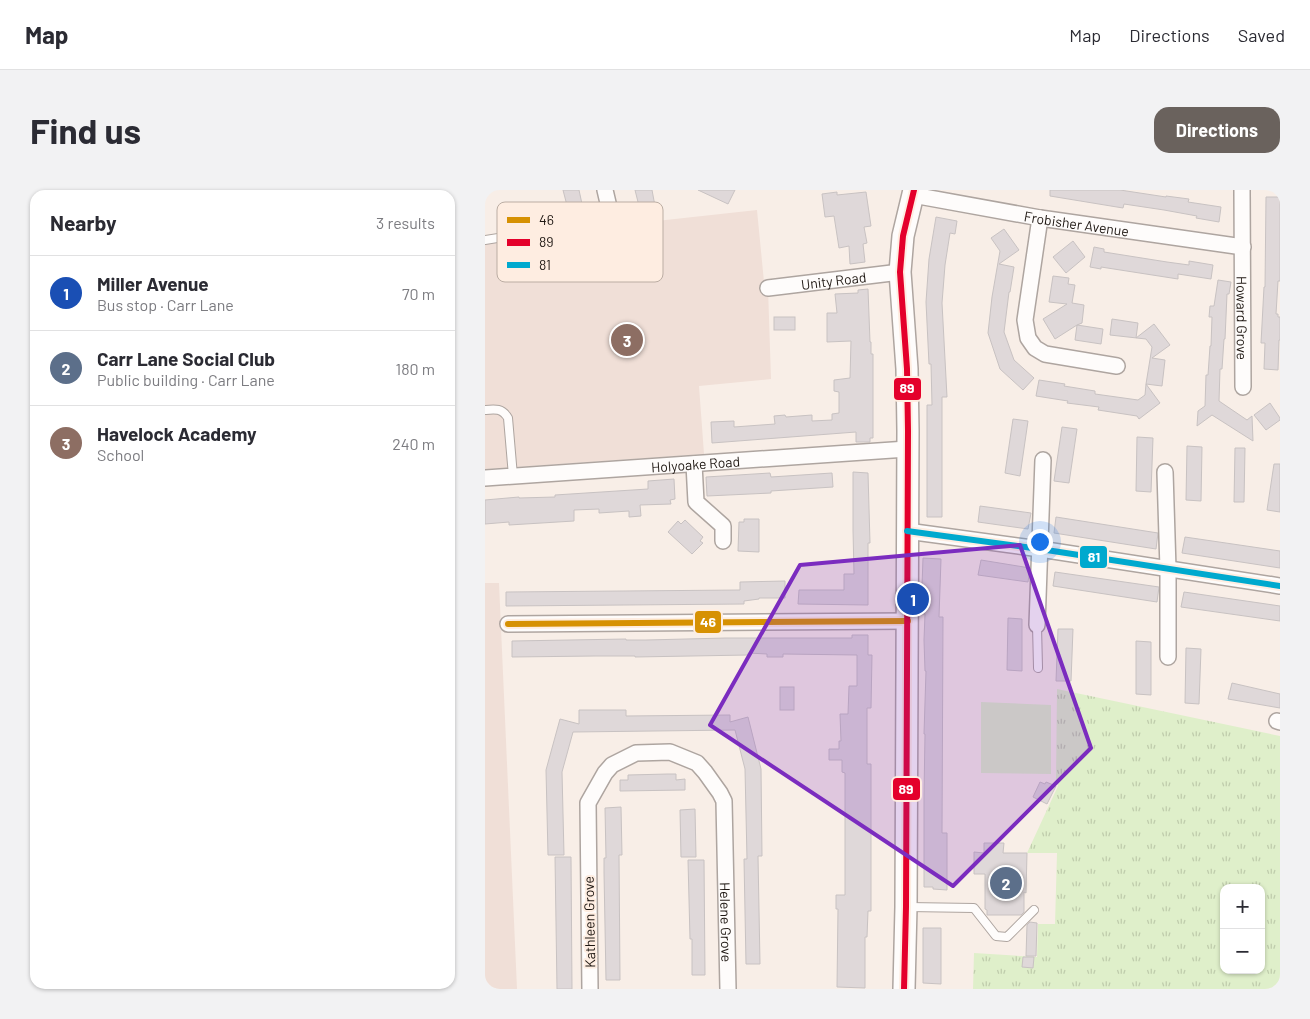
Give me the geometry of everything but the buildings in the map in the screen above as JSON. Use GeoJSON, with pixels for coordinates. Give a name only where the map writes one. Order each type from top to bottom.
{"type":"FeatureCollection","features":[{"type":"Feature","properties":{"kind":"street","name":"Howard Grove"},"geometry":{"type":"LineString","coordinates":[[1242,190],[1243,387]]}},
{"type":"Feature","properties":{"kind":"street","name":"Frobisher Avenue"},"geometry":{"type":"LineString","coordinates":[[913,192],[1040,218],[1243,247]]}},
{"type":"Feature","properties":{"kind":"street"},"geometry":{"type":"LineString","coordinates":[[903,989],[906,907],[908,620],[907,368],[900,272],[903,236],[913,192]]}},
{"type":"Feature","properties":{"kind":"street"},"geometry":{"type":"LineString","coordinates":[[1040,218],[1025,320],[1028,338],[1035,348],[1045,354],[1117,366]]}},
{"type":"Feature","properties":{"kind":"street","name":"Unity Road"},"geometry":{"type":"LineString","coordinates":[[768,288],[900,272]]}},
{"type":"Feature","properties":{"kind":"street","name":"Holyoake Road"},"geometry":{"type":"LineString","coordinates":[[485,478],[907,449]]}},
{"type":"Feature","properties":{"kind":"street"},"geometry":{"type":"LineString","coordinates":[[1037,625],[1043,460]]}},
{"type":"Feature","properties":{"kind":"street"},"geometry":{"type":"LineString","coordinates":[[694,464],[695,502],[723,526],[723,541]]}},
{"type":"Feature","properties":{"kind":"street"},"geometry":{"type":"LineString","coordinates":[[1165,472],[1168,657]]}},
{"type":"Feature","properties":{"kind":"street"},"geometry":{"type":"LineString","coordinates":[[907,531],[1040,549],[1280,586]]}},
{"type":"Feature","properties":{"kind":"street"},"geometry":{"type":"LineString","coordinates":[[508,624],[908,620]]}},
{"type":"Feature","properties":{"kind":"street","name":"Kathleen Grove"},"geometry":{"type":"LineString","coordinates":[[590,989],[588,803],[605,773],[612,765],[636,753],[670,752],[697,763],[724,801],[725,855]]}},
{"type":"Feature","properties":{"kind":"street","name":"Helene Grove"},"geometry":{"type":"LineString","coordinates":[[725,855],[728,989]]}},
{"type":"Feature","properties":{"kind":"lane"},"geometry":{"type":"LineString","coordinates":[[485,410],[499,409],[508,418],[513,476]]}},
{"type":"Feature","properties":{"kind":"lane"},"geometry":{"type":"LineString","coordinates":[[1037,625],[1038,668]]}},
{"type":"Feature","properties":{"kind":"lane"},"geometry":{"type":"LineString","coordinates":[[906,907],[974,908],[996,936],[1007,937],[1034,910]]}},
{"type":"Feature","properties":{"kind":"highlighted area"},"geometry":{"type":"Polygon","coordinates":[[[1020,545],[1091,748],[953,886],[710,725],[800,565],[1020,545]]]}},
{"type":"Feature","properties":{"kind":"shaded area"},"geometry":{"type":"Polygon","coordinates":[[[757,210],[764,282],[768,288],[771,379],[699,386],[704,454],[485,469],[485,244],[497,243],[497,282],[663,282],[663,220],[757,210]]]}},
{"type":"Feature","properties":{"kind":"shaded area"},"geometry":{"type":"Polygon","coordinates":[[[485,583],[499,583],[517,989],[485,989],[485,583]]]}},
{"type":"Feature","properties":{"kind":"green space"},"geometry":{"type":"Polygon","coordinates":[[[1057,689],[1280,736],[1280,989],[973,989],[974,953],[1037,957],[1038,924],[1055,924],[1057,853],[1027,853],[1058,786],[1056,779],[1057,689]]]}},
{"type":"Feature","properties":{"kind":"green space"},"geometry":{"type":"Polygon","coordinates":[[[981,702],[1051,705],[1051,774],[981,773],[981,702]]]}},
{"type":"Feature","properties":{"kind":"transit line","name":"89"},"geometry":{"type":"LineString","coordinates":[[904,989],[908,431],[907,369],[900,272],[903,236],[914,190]]}},
{"type":"Feature","properties":{"kind":"transit line","name":"81"},"geometry":{"type":"LineString","coordinates":[[907,531],[1040,549],[1280,586]]}},
{"type":"Feature","properties":{"kind":"transit line","name":"46"},"geometry":{"type":"LineString","coordinates":[[508,624],[908,621]]}},
{"type":"Feature","properties":{"kind":"place","name":"Havelock Academy"},"geometry":{"type":"Point","coordinates":[627,340]}},
{"type":"Feature","properties":{"kind":"place","name":"Miller Avenue"},"geometry":{"type":"Point","coordinates":[913,599]}},
{"type":"Feature","properties":{"kind":"place","name":"Carr Lane Social Club"},"geometry":{"type":"Point","coordinates":[1006,883]}}]}
